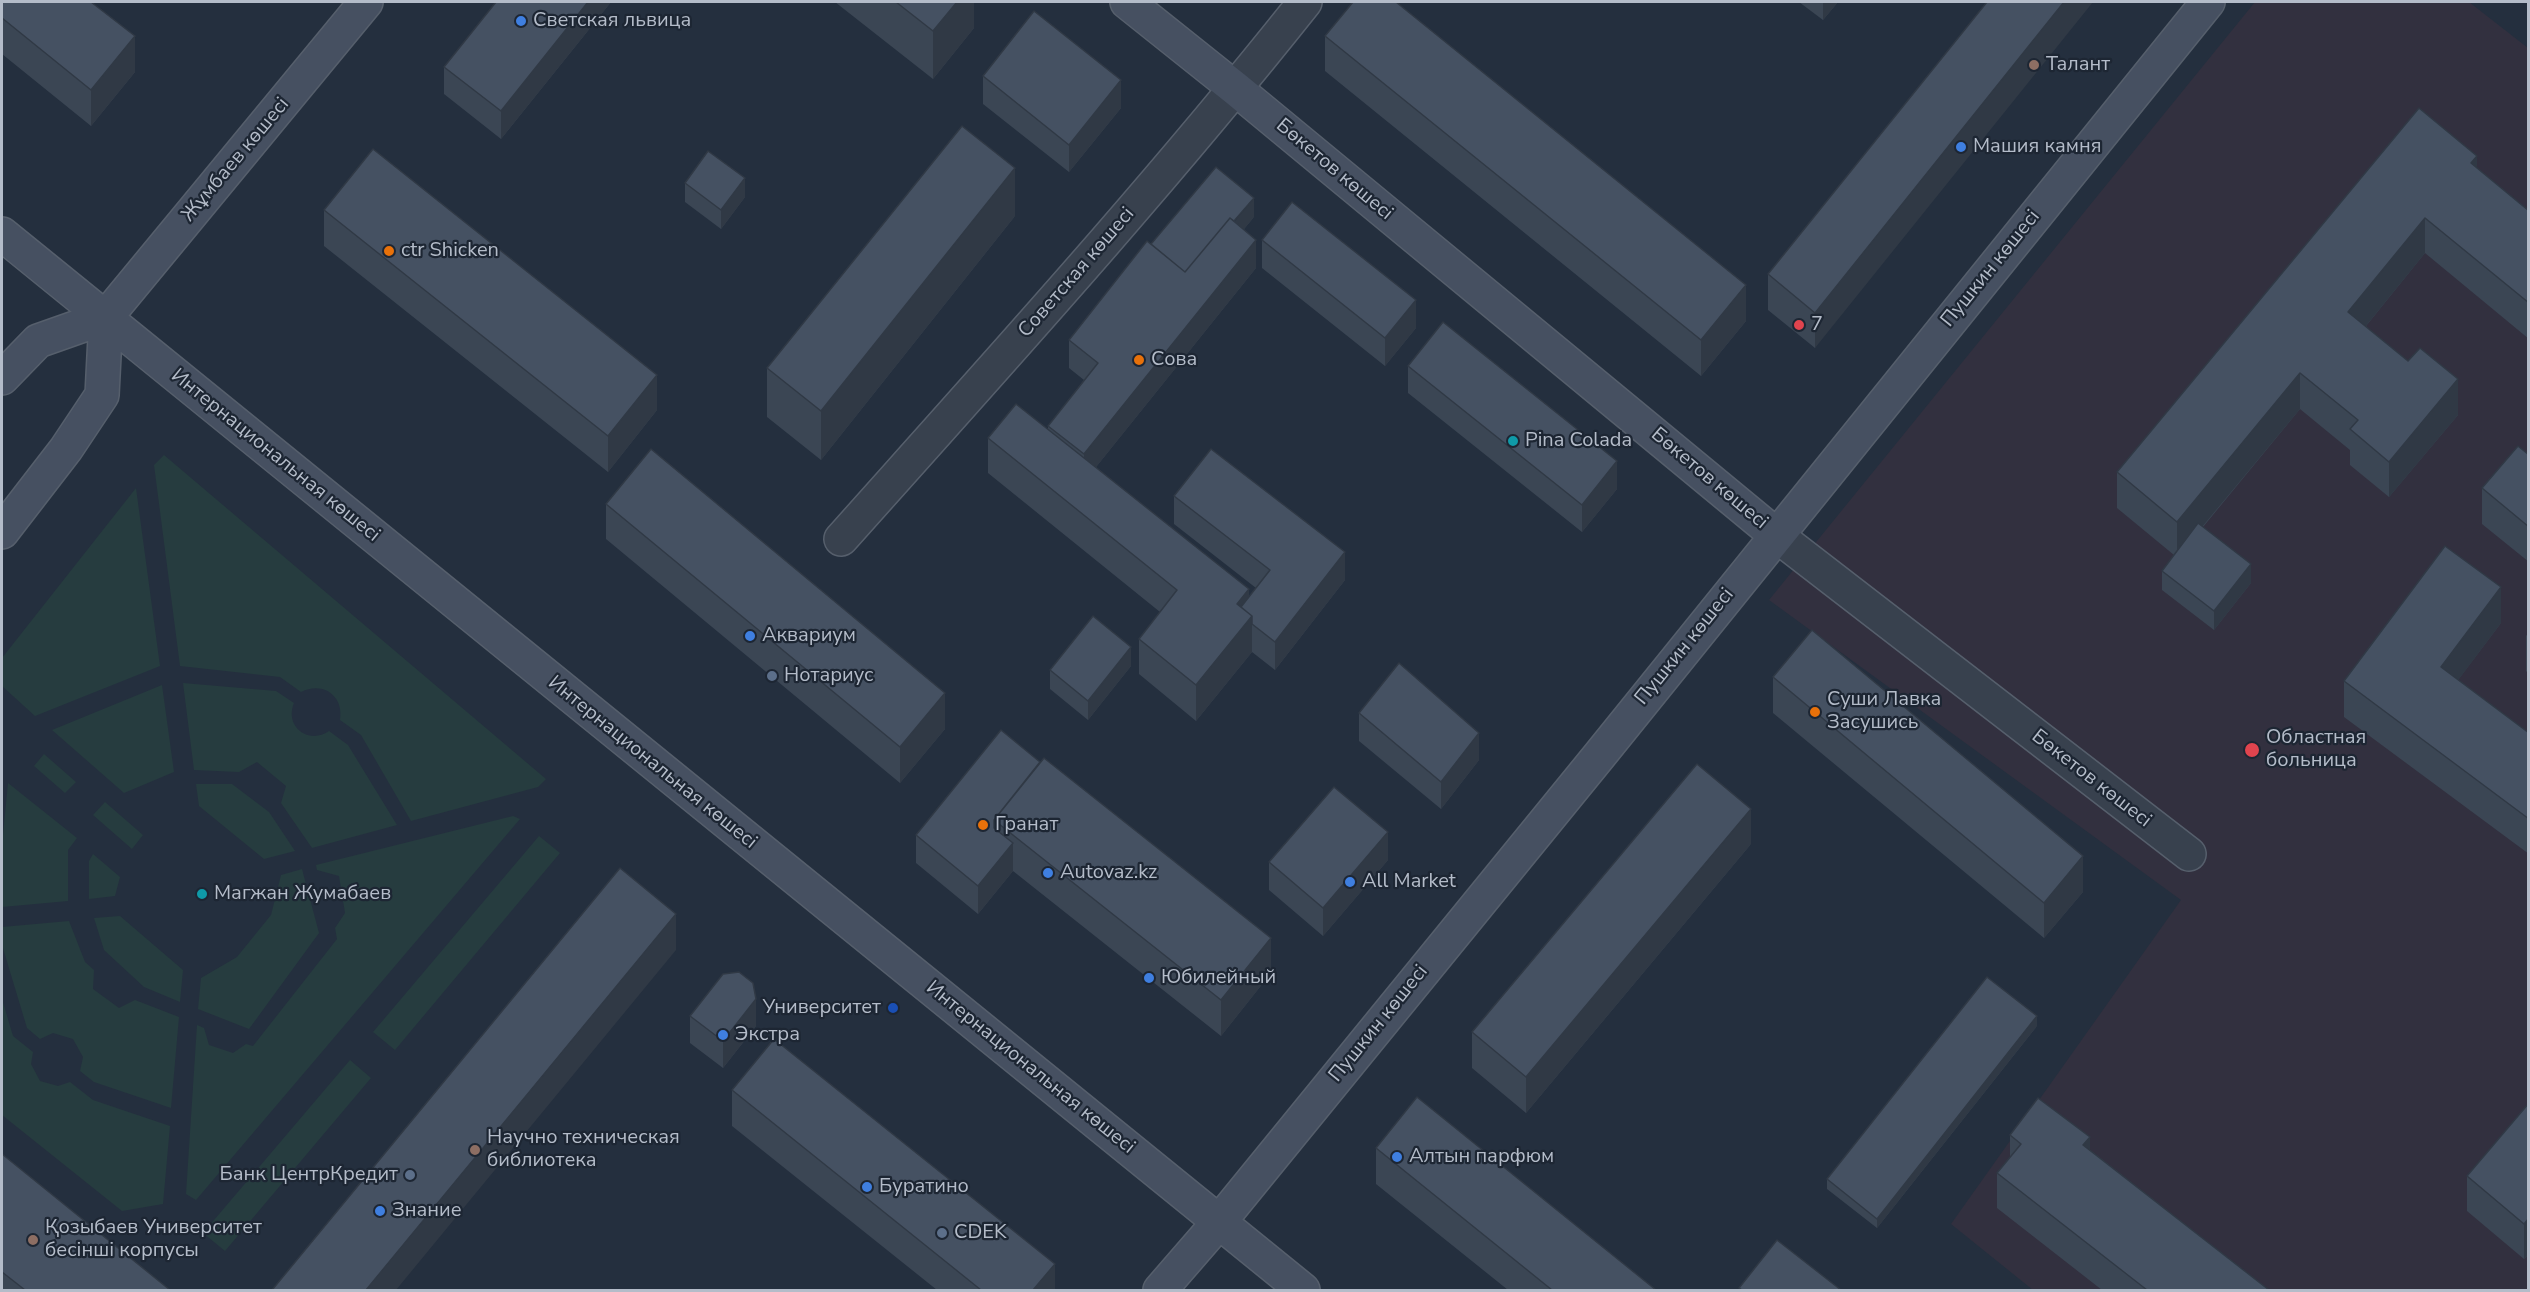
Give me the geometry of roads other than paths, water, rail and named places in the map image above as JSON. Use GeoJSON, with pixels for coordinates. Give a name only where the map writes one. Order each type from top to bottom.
{"type":"FeatureCollection","features":[{"type":"Feature","properties":{"kind":"street","name":"Жұмбаев көшесі"},"geometry":{"type":"LineString","coordinates":[[106,317],[366,2]]}},
{"type":"Feature","properties":{"kind":"street","name":"Бөкетов көшесі"},"geometry":{"type":"LineString","coordinates":[[1126,2],[1236,89],[1776,535],[2189,854]]}},
{"type":"Feature","properties":{"kind":"street","name":"Советская көшесі"},"geometry":{"type":"LineString","coordinates":[[842,539],[1100,249],[1236,89],[1305,2]]}},
{"type":"Feature","properties":{"kind":"street","name":"Пушкин көшесі"},"geometry":{"type":"LineString","coordinates":[[1160,1290],[1219,1222],[2208,2]]}},
{"type":"Feature","properties":{"kind":"street","name":"Интернациональная көшесі"},"geometry":{"type":"LineString","coordinates":[[2,234],[1303,1290]]}},
{"type":"Feature","properties":{"kind":"street"},"geometry":{"type":"LineString","coordinates":[[2,378],[38,341],[106,317],[102,395],[66,448],[2,532]]}},
{"type":"Feature","properties":{"kind":"place","name":"Светская львица"},"geometry":{"type":"Point","coordinates":[521,21]}},
{"type":"Feature","properties":{"kind":"place","name":"Талант"},"geometry":{"type":"Point","coordinates":[2034,65]}},
{"type":"Feature","properties":{"kind":"place","name":"Машия камня"},"geometry":{"type":"Point","coordinates":[1961,147]}},
{"type":"Feature","properties":{"kind":"place","name":"ctr Shicken"},"geometry":{"type":"Point","coordinates":[389,251]}},
{"type":"Feature","properties":{"kind":"place","name":"7"},"geometry":{"type":"Point","coordinates":[1799,325]}},
{"type":"Feature","properties":{"kind":"place","name":"Сова"},"geometry":{"type":"Point","coordinates":[1139,360]}},
{"type":"Feature","properties":{"kind":"place","name":"Pina Colada"},"geometry":{"type":"Point","coordinates":[1513,441]}},
{"type":"Feature","properties":{"kind":"place","name":"Аквариум"},"geometry":{"type":"Point","coordinates":[750,636]}},
{"type":"Feature","properties":{"kind":"place","name":"Нотариус"},"geometry":{"type":"Point","coordinates":[772,676]}},
{"type":"Feature","properties":{"kind":"place","name":"Суши Лавка Засушись"},"geometry":{"type":"Point","coordinates":[1815,712]}},
{"type":"Feature","properties":{"kind":"place","name":"Областная больница"},"geometry":{"type":"Point","coordinates":[2252,750]}},
{"type":"Feature","properties":{"kind":"place","name":"Гранат"},"geometry":{"type":"Point","coordinates":[983,825]}},
{"type":"Feature","properties":{"kind":"place","name":"Autovaz.kz"},"geometry":{"type":"Point","coordinates":[1048,873]}},
{"type":"Feature","properties":{"kind":"place","name":"All Market"},"geometry":{"type":"Point","coordinates":[1350,882]}},
{"type":"Feature","properties":{"kind":"place","name":"Магжан Жумабаев"},"geometry":{"type":"Point","coordinates":[202,894]}},
{"type":"Feature","properties":{"kind":"place","name":"Юбилейный"},"geometry":{"type":"Point","coordinates":[1149,978]}},
{"type":"Feature","properties":{"kind":"place","name":"Университет"},"geometry":{"type":"Point","coordinates":[893,1008]}},
{"type":"Feature","properties":{"kind":"place","name":"Экстра"},"geometry":{"type":"Point","coordinates":[723,1035]}},
{"type":"Feature","properties":{"kind":"place","name":"Научно техническая библиотека"},"geometry":{"type":"Point","coordinates":[475,1150]}},
{"type":"Feature","properties":{"kind":"place","name":"Алтын парфюм"},"geometry":{"type":"Point","coordinates":[1397,1157]}},
{"type":"Feature","properties":{"kind":"place","name":"Банк ЦентрКредит"},"geometry":{"type":"Point","coordinates":[410,1175]}},
{"type":"Feature","properties":{"kind":"place","name":"Буратино"},"geometry":{"type":"Point","coordinates":[867,1187]}},
{"type":"Feature","properties":{"kind":"place","name":"Знание"},"geometry":{"type":"Point","coordinates":[380,1211]}},
{"type":"Feature","properties":{"kind":"place","name":"CDEK"},"geometry":{"type":"Point","coordinates":[942,1233]}},
{"type":"Feature","properties":{"kind":"place","name":"Қозыбаев Университет бесінші корпусы"},"geometry":{"type":"Point","coordinates":[33,1240]}}]}
